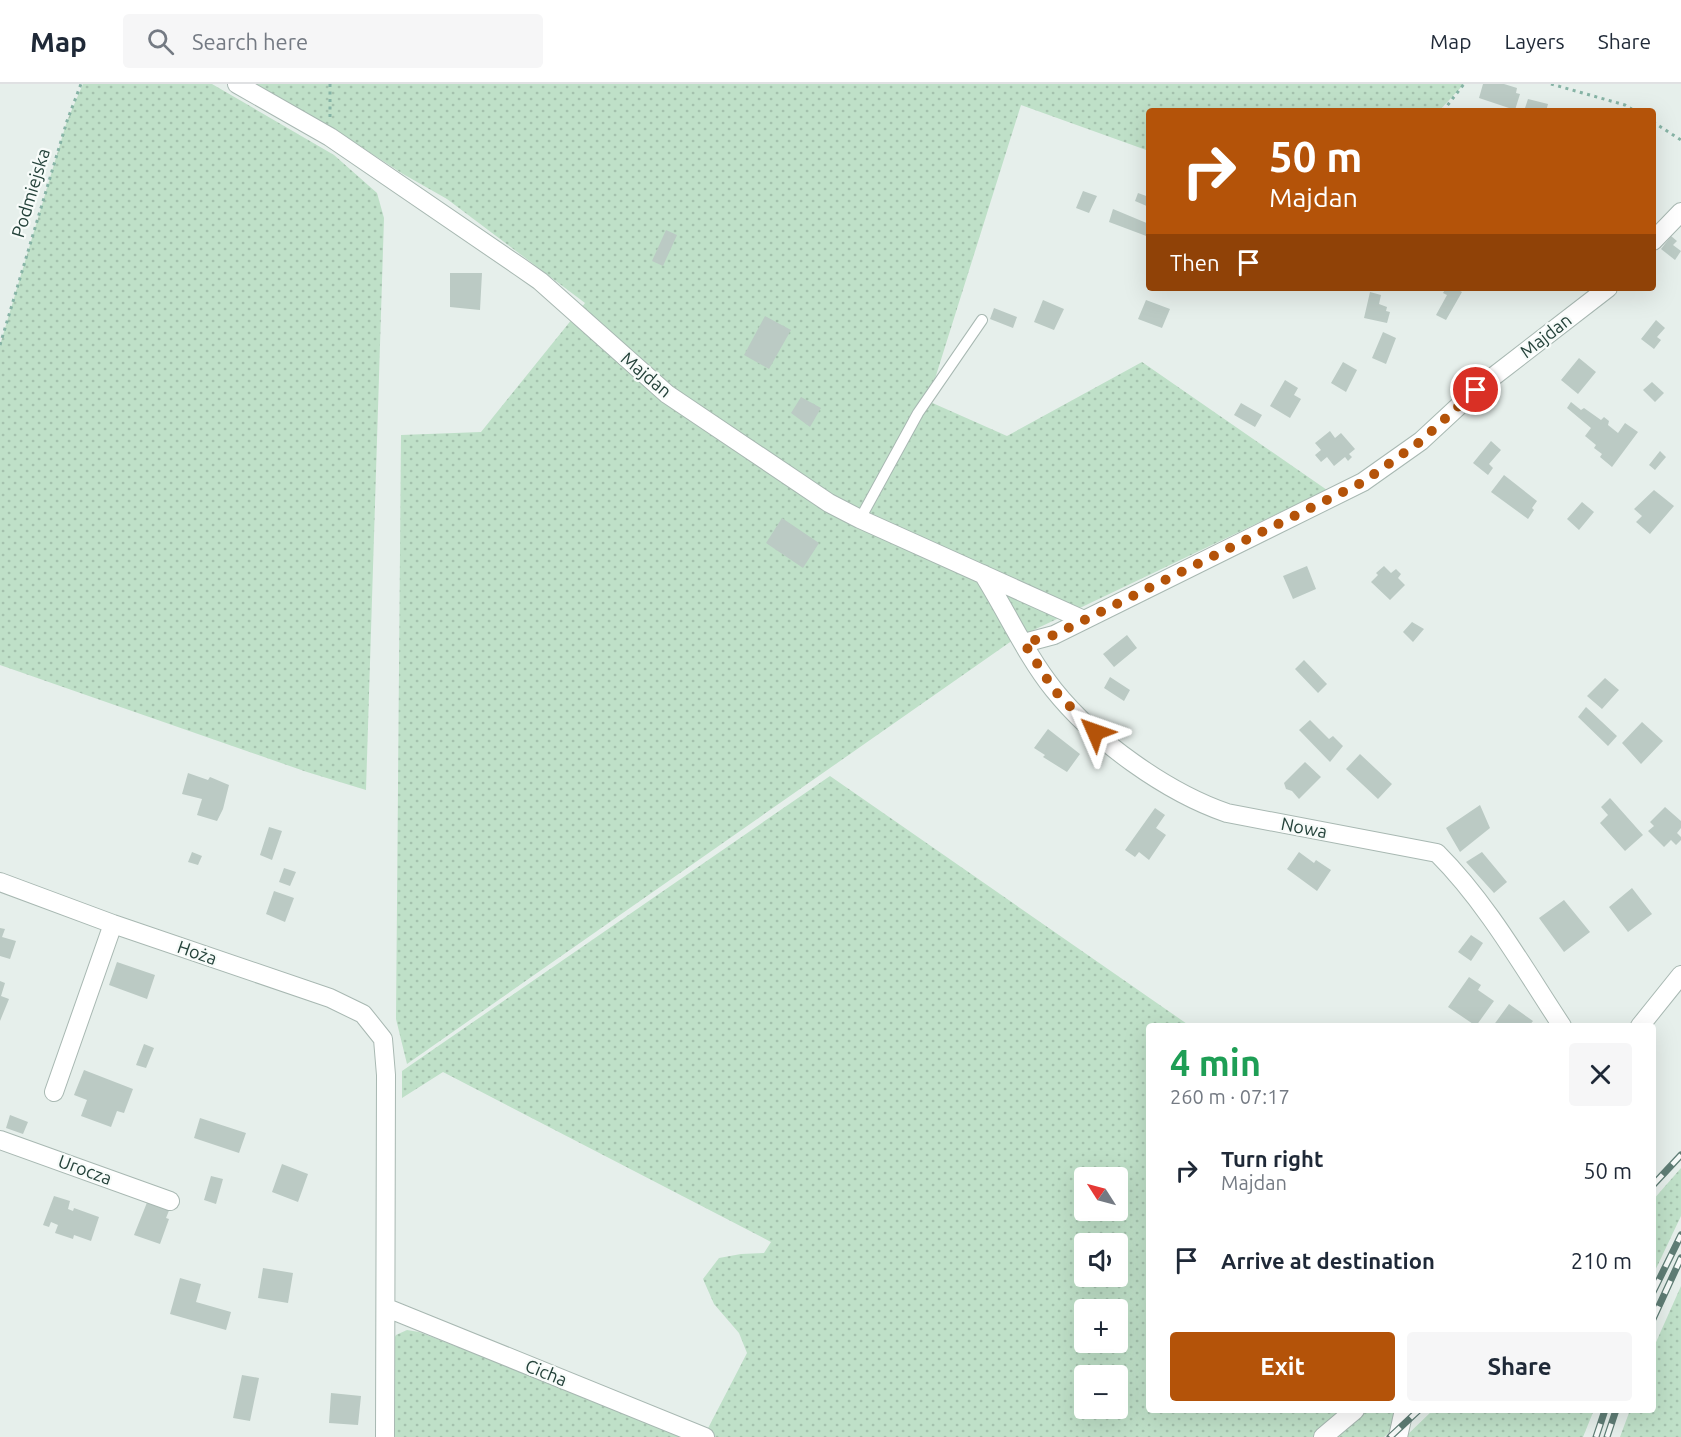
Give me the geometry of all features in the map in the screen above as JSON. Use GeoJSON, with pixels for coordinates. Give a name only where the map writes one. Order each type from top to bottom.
{"type":"FeatureCollection","features":[{"type":"Feature","properties":{"kind":"street","name":"Majdan"},"geometry":{"type":"LineString","coordinates":[[237,84],[330,137],[540,281],[667,394],[829,503],[1083,620]]}},
{"type":"Feature","properties":{"kind":"street"},"geometry":{"type":"LineString","coordinates":[[1656,239],[1681,212]]}},
{"type":"Feature","properties":{"kind":"street","name":"Majdan"},"geometry":{"type":"LineString","coordinates":[[1024,643],[1054,635],[1363,482],[1421,441],[1476,390],[1604,291]]}},
{"type":"Feature","properties":{"kind":"street","name":"Nowa"},"geometry":{"type":"LineString","coordinates":[[983,574],[1054,690],[1080,718],[1123,754],[1169,785],[1206,806],[1227,813],[1437,853],[1479,901],[1560,1023]]}},
{"type":"Feature","properties":{"kind":"street","name":"Hoża"},"geometry":{"type":"LineString","coordinates":[[0,882],[113,924],[330,998],[363,1014],[383,1039],[386,1075],[387,1308]]}},
{"type":"Feature","properties":{"kind":"street"},"geometry":{"type":"LineString","coordinates":[[54,1092],[113,924]]}},
{"type":"Feature","properties":{"kind":"street"},"geometry":{"type":"LineString","coordinates":[[1642,1023],[1681,975]]}},
{"type":"Feature","properties":{"kind":"street","name":"Urocza"},"geometry":{"type":"LineString","coordinates":[[0,1140],[170,1201]]}},
{"type":"Feature","properties":{"kind":"street"},"geometry":{"type":"LineString","coordinates":[[385,1437],[387,1308]]}},
{"type":"Feature","properties":{"kind":"street","name":"Cicha"},"geometry":{"type":"LineString","coordinates":[[387,1308],[705,1437]]}},
{"type":"Feature","properties":{"kind":"street"},"geometry":{"type":"LineString","coordinates":[[1323,1437],[1351,1413]]}},
{"type":"Feature","properties":{"kind":"street"},"geometry":{"type":"LineString","coordinates":[[1398,1437],[1403,1413]]}},
{"type":"Feature","properties":{"kind":"lane"},"geometry":{"type":"LineString","coordinates":[[860,519],[918,412],[982,320]]}},
{"type":"Feature","properties":{"kind":"path","name":"Podmiejska"},"geometry":{"type":"LineString","coordinates":[[0,345],[67,121],[81,84]]}},
{"type":"Feature","properties":{"kind":"path"},"geometry":{"type":"LineString","coordinates":[[330,84],[330,137]]}},
{"type":"Feature","properties":{"kind":"path"},"geometry":{"type":"LineString","coordinates":[[1445,108],[1464,84]]}},
{"type":"Feature","properties":{"kind":"path"},"geometry":{"type":"LineString","coordinates":[[1551,84],[1630,108]]}},
{"type":"Feature","properties":{"kind":"path"},"geometry":{"type":"LineString","coordinates":[[1656,124],[1681,140]]}},
{"type":"Feature","properties":{"kind":"green space"},"geometry":{"type":"Polygon","coordinates":[[[83,84],[212,84],[334,155],[377,193],[384,218],[366,790],[307,772],[0,665],[0,345],[67,121],[83,84]]]}},
{"type":"Feature","properties":{"kind":"green space"},"geometry":{"type":"Polygon","coordinates":[[[240,84],[1464,84],[1442,108],[1146,108],[1146,150],[1021,105],[928,401],[1007,436],[1142,362],[1327,490],[1013,640],[407,1064],[396,1019],[401,435],[481,432],[585,303],[447,199],[403,174],[340,133],[278,108],[240,84]]]}},
{"type":"Feature","properties":{"kind":"green space"},"geometry":{"type":"Polygon","coordinates":[[[830,776],[1186,1023],[1146,1023],[1146,1413],[1351,1413],[1323,1437],[705,1437],[747,1353],[739,1333],[714,1304],[703,1279],[719,1258],[764,1253],[771,1242],[443,1072],[402,1098],[402,1071],[830,776]]]}},
{"type":"Feature","properties":{"kind":"green space"},"geometry":{"type":"Polygon","coordinates":[[[1681,1168],[1681,1216],[1656,1269],[1656,1197],[1681,1168]]]}},
{"type":"Feature","properties":{"kind":"green space"},"geometry":{"type":"Polygon","coordinates":[[[1681,1286],[1681,1437],[1620,1437],[1629,1413],[1656,1413],[1656,1342],[1681,1286]]]}},
{"type":"Feature","properties":{"kind":"green space"},"geometry":{"type":"Polygon","coordinates":[[[407,1330],[419,1332],[690,1437],[388,1437],[391,1344],[396,1335],[407,1330]]]}},
{"type":"Feature","properties":{"kind":"green space"},"geometry":{"type":"Polygon","coordinates":[[[1364,1413],[1397,1413],[1395,1427],[1384,1437],[1335,1437],[1364,1413]]]}},
{"type":"Feature","properties":{"kind":"green space"},"geometry":{"type":"Polygon","coordinates":[[[1430,1413],[1593,1413],[1583,1437],[1405,1437],[1430,1413]]]}},
{"type":"Feature","properties":{"kind":"building"},"geometry":{"type":"Polygon","coordinates":[[[1483,84],[1504,84],[1517,88],[1516,93],[1520,94],[1516,108],[1479,98],[1483,84]]]}},
{"type":"Feature","properties":{"kind":"building"},"geometry":{"type":"Polygon","coordinates":[[[1528,99],[1548,104],[1547,108],[1525,108],[1528,99]]]}},
{"type":"Feature","properties":{"kind":"building"},"geometry":{"type":"Polygon","coordinates":[[[1083,191],[1097,196],[1089,213],[1076,208],[1083,191]]]}},
{"type":"Feature","properties":{"kind":"building"},"geometry":{"type":"Polygon","coordinates":[[[1138,193],[1146,196],[1146,206],[1135,201],[1138,193]]]}},
{"type":"Feature","properties":{"kind":"building"},"geometry":{"type":"Polygon","coordinates":[[[1113,209],[1146,223],[1146,236],[1109,222],[1113,209]]]}},
{"type":"Feature","properties":{"kind":"building"},"geometry":{"type":"Polygon","coordinates":[[[666,230],[677,235],[663,266],[652,261],[666,230]]]}},
{"type":"Feature","properties":{"kind":"building"},"geometry":{"type":"Polygon","coordinates":[[[1671,236],[1677,241],[1673,245],[1681,251],[1675,260],[1661,249],[1671,236]]]}},
{"type":"Feature","properties":{"kind":"building"},"geometry":{"type":"Polygon","coordinates":[[[450,273],[482,273],[480,310],[450,307],[450,273]]]}},
{"type":"Feature","properties":{"kind":"building"},"geometry":{"type":"Polygon","coordinates":[[[1444,291],[1462,292],[1446,320],[1436,315],[1447,295],[1443,293],[1444,291]]]}},
{"type":"Feature","properties":{"kind":"building"},"geometry":{"type":"Polygon","coordinates":[[[1370,292],[1381,295],[1379,304],[1387,307],[1386,311],[1390,312],[1387,323],[1364,318],[1370,292]]]}},
{"type":"Feature","properties":{"kind":"building"},"geometry":{"type":"Polygon","coordinates":[[[1043,300],[1064,309],[1054,330],[1034,322],[1043,300]]]}},
{"type":"Feature","properties":{"kind":"building"},"geometry":{"type":"Polygon","coordinates":[[[1146,300],[1170,309],[1162,328],[1138,319],[1146,300]]]}},
{"type":"Feature","properties":{"kind":"building"},"geometry":{"type":"Polygon","coordinates":[[[994,308],[1017,317],[1013,328],[990,319],[994,308]]]}},
{"type":"Feature","properties":{"kind":"building"},"geometry":{"type":"Polygon","coordinates":[[[765,316],[791,330],[769,369],[744,355],[765,316]]]}},
{"type":"Feature","properties":{"kind":"building"},"geometry":{"type":"Polygon","coordinates":[[[1656,320],[1665,328],[1657,337],[1661,340],[1654,349],[1641,339],[1656,320]]]}},
{"type":"Feature","properties":{"kind":"building"},"geometry":{"type":"Polygon","coordinates":[[[1383,332],[1396,338],[1386,364],[1372,358],[1383,332]]]}},
{"type":"Feature","properties":{"kind":"building"},"geometry":{"type":"Polygon","coordinates":[[[1579,358],[1596,372],[1578,394],[1561,380],[1579,358]]]}},
{"type":"Feature","properties":{"kind":"building"},"geometry":{"type":"Polygon","coordinates":[[[1343,362],[1357,370],[1346,392],[1331,383],[1343,362]]]}},
{"type":"Feature","properties":{"kind":"building"},"geometry":{"type":"Polygon","coordinates":[[[1285,380],[1298,388],[1294,395],[1301,399],[1290,418],[1270,406],[1285,380]]]}},
{"type":"Feature","properties":{"kind":"building"},"geometry":{"type":"Polygon","coordinates":[[[1652,382],[1664,393],[1655,402],[1643,390],[1652,382]]]}},
{"type":"Feature","properties":{"kind":"building"},"geometry":{"type":"Polygon","coordinates":[[[801,397],[821,408],[810,427],[791,413],[801,397]]]}},
{"type":"Feature","properties":{"kind":"building"},"geometry":{"type":"Polygon","coordinates":[[[1571,402],[1601,420],[1604,417],[1609,421],[1608,425],[1618,433],[1625,423],[1638,432],[1612,467],[1600,457],[1602,454],[1594,448],[1596,445],[1585,436],[1591,428],[1567,408],[1571,402]]]}},
{"type":"Feature","properties":{"kind":"building"},"geometry":{"type":"Polygon","coordinates":[[[1241,403],[1262,415],[1255,427],[1234,415],[1241,403]]]}},
{"type":"Feature","properties":{"kind":"building"},"geometry":{"type":"Polygon","coordinates":[[[1330,431],[1335,438],[1341,433],[1355,449],[1349,454],[1352,457],[1348,461],[1345,457],[1334,466],[1327,457],[1321,462],[1315,455],[1321,450],[1315,443],[1330,431]]]}},
{"type":"Feature","properties":{"kind":"building"},"geometry":{"type":"Polygon","coordinates":[[[1491,441],[1501,450],[1489,464],[1493,468],[1488,475],[1473,463],[1491,441]]]}},
{"type":"Feature","properties":{"kind":"building"},"geometry":{"type":"Polygon","coordinates":[[[1660,451],[1666,457],[1655,470],[1649,465],[1660,451]]]}},
{"type":"Feature","properties":{"kind":"building"},"geometry":{"type":"Polygon","coordinates":[[[1504,475],[1537,501],[1528,519],[1491,492],[1504,475]]]}},
{"type":"Feature","properties":{"kind":"building"},"geometry":{"type":"Polygon","coordinates":[[[1654,490],[1674,506],[1650,534],[1636,522],[1642,516],[1634,509],[1654,490]]]}},
{"type":"Feature","properties":{"kind":"building"},"geometry":{"type":"Polygon","coordinates":[[[1582,502],[1594,512],[1579,530],[1567,519],[1582,502]]]}},
{"type":"Feature","properties":{"kind":"building"},"geometry":{"type":"Polygon","coordinates":[[[782,518],[819,543],[803,568],[766,543],[782,518]]]}},
{"type":"Feature","properties":{"kind":"building"},"geometry":{"type":"Polygon","coordinates":[[[1307,566],[1316,589],[1293,599],[1283,576],[1307,566]]]}},
{"type":"Feature","properties":{"kind":"building"},"geometry":{"type":"Polygon","coordinates":[[[1384,566],[1391,573],[1396,569],[1401,574],[1398,578],[1405,585],[1390,600],[1371,582],[1384,566]]]}},
{"type":"Feature","properties":{"kind":"building"},"geometry":{"type":"Polygon","coordinates":[[[1412,622],[1424,629],[1413,642],[1403,632],[1412,622]]]}},
{"type":"Feature","properties":{"kind":"building"},"geometry":{"type":"Polygon","coordinates":[[[1127,635],[1137,648],[1114,667],[1103,654],[1127,635]]]}},
{"type":"Feature","properties":{"kind":"building"},"geometry":{"type":"Polygon","coordinates":[[[1304,660],[1327,684],[1318,693],[1295,669],[1304,660]]]}},
{"type":"Feature","properties":{"kind":"building"},"geometry":{"type":"Polygon","coordinates":[[[1110,677],[1130,690],[1124,701],[1104,688],[1110,677]]]}},
{"type":"Feature","properties":{"kind":"building"},"geometry":{"type":"Polygon","coordinates":[[[1605,678],[1619,690],[1602,709],[1587,696],[1605,678]]]}},
{"type":"Feature","properties":{"kind":"building"},"geometry":{"type":"Polygon","coordinates":[[[1586,707],[1617,736],[1608,746],[1578,717],[1586,707]]]}},
{"type":"Feature","properties":{"kind":"building"},"geometry":{"type":"Polygon","coordinates":[[[1310,720],[1329,739],[1333,736],[1343,746],[1330,762],[1299,730],[1310,720]]]}},
{"type":"Feature","properties":{"kind":"building"},"geometry":{"type":"Polygon","coordinates":[[[1642,722],[1663,741],[1641,764],[1622,743],[1642,722]]]}},
{"type":"Feature","properties":{"kind":"building"},"geometry":{"type":"Polygon","coordinates":[[[1048,729],[1080,754],[1067,772],[1043,757],[1045,755],[1034,748],[1048,729]]]}},
{"type":"Feature","properties":{"kind":"building"},"geometry":{"type":"Polygon","coordinates":[[[1360,754],[1392,784],[1378,799],[1346,769],[1360,754]]]}},
{"type":"Feature","properties":{"kind":"building"},"geometry":{"type":"Polygon","coordinates":[[[1305,762],[1321,777],[1299,799],[1292,791],[1286,789],[1284,783],[1305,762]]]}},
{"type":"Feature","properties":{"kind":"building"},"geometry":{"type":"Polygon","coordinates":[[[188,773],[208,780],[210,777],[229,785],[223,809],[217,821],[197,815],[202,799],[182,794],[188,773]]]}},
{"type":"Feature","properties":{"kind":"building"},"geometry":{"type":"Polygon","coordinates":[[[1610,798],[1643,835],[1625,851],[1600,823],[1608,815],[1601,807],[1610,798]]]}},
{"type":"Feature","properties":{"kind":"building"},"geometry":{"type":"Polygon","coordinates":[[[1480,805],[1490,828],[1460,852],[1446,828],[1480,805]]]}},
{"type":"Feature","properties":{"kind":"building"},"geometry":{"type":"Polygon","coordinates":[[[1665,807],[1681,821],[1681,828],[1677,833],[1681,840],[1676,845],[1671,840],[1664,847],[1648,831],[1654,826],[1650,822],[1665,807]]]}},
{"type":"Feature","properties":{"kind":"building"},"geometry":{"type":"Polygon","coordinates":[[[1155,808],[1165,815],[1156,828],[1166,835],[1149,860],[1139,852],[1135,857],[1125,850],[1155,808]]]}},
{"type":"Feature","properties":{"kind":"building"},"geometry":{"type":"Polygon","coordinates":[[[269,827],[282,831],[272,860],[260,855],[269,827]]]}},
{"type":"Feature","properties":{"kind":"building"},"geometry":{"type":"Polygon","coordinates":[[[192,852],[202,856],[198,865],[188,862],[192,852]]]}},
{"type":"Feature","properties":{"kind":"building"},"geometry":{"type":"Polygon","coordinates":[[[1299,852],[1314,863],[1316,860],[1331,870],[1317,891],[1287,869],[1299,852]]]}},
{"type":"Feature","properties":{"kind":"building"},"geometry":{"type":"Polygon","coordinates":[[[1482,852],[1507,882],[1494,893],[1466,862],[1482,852]]]}},
{"type":"Feature","properties":{"kind":"building"},"geometry":{"type":"Polygon","coordinates":[[[284,868],[296,872],[290,886],[279,882],[284,868]]]}},
{"type":"Feature","properties":{"kind":"building"},"geometry":{"type":"Polygon","coordinates":[[[1632,888],[1652,914],[1628,932],[1609,907],[1632,888]]]}},
{"type":"Feature","properties":{"kind":"building"},"geometry":{"type":"Polygon","coordinates":[[[274,891],[294,898],[285,922],[266,914],[274,891]]]}},
{"type":"Feature","properties":{"kind":"building"},"geometry":{"type":"Polygon","coordinates":[[[1564,900],[1590,932],[1564,952],[1539,918],[1564,900]]]}},
{"type":"Feature","properties":{"kind":"building"},"geometry":{"type":"Polygon","coordinates":[[[0,928],[5,929],[2,937],[16,941],[10,959],[0,956],[0,928]]]}},
{"type":"Feature","properties":{"kind":"building"},"geometry":{"type":"Polygon","coordinates":[[[1471,935],[1483,943],[1471,961],[1458,952],[1471,935]]]}},
{"type":"Feature","properties":{"kind":"building"},"geometry":{"type":"Polygon","coordinates":[[[117,962],[155,975],[147,999],[109,985],[117,962]]]}},
{"type":"Feature","properties":{"kind":"building"},"geometry":{"type":"Polygon","coordinates":[[[1469,977],[1481,985],[1478,990],[1494,1001],[1478,1023],[1472,1023],[1448,1007],[1469,977]]]}},
{"type":"Feature","properties":{"kind":"building"},"geometry":{"type":"Polygon","coordinates":[[[0,981],[5,983],[1,996],[9,999],[0,1021],[0,981]]]}},
{"type":"Feature","properties":{"kind":"building"},"geometry":{"type":"Polygon","coordinates":[[[1509,1004],[1533,1021],[1531,1023],[1495,1023],[1509,1004]]]}},
{"type":"Feature","properties":{"kind":"building"},"geometry":{"type":"Polygon","coordinates":[[[144,1044],[154,1048],[146,1068],[136,1065],[144,1044]]]}},
{"type":"Feature","properties":{"kind":"building"},"geometry":{"type":"Polygon","coordinates":[[[84,1070],[133,1089],[124,1113],[117,1111],[111,1127],[81,1116],[87,1100],[74,1095],[84,1070]]]}},
{"type":"Feature","properties":{"kind":"building"},"geometry":{"type":"Polygon","coordinates":[[[10,1115],[28,1122],[23,1134],[6,1128],[10,1115]]]}},
{"type":"Feature","properties":{"kind":"building"},"geometry":{"type":"Polygon","coordinates":[[[200,1118],[246,1133],[239,1153],[194,1138],[200,1118]]]}},
{"type":"Feature","properties":{"kind":"building"},"geometry":{"type":"Polygon","coordinates":[[[282,1164],[308,1174],[298,1202],[272,1192],[282,1164]]]}},
{"type":"Feature","properties":{"kind":"building"},"geometry":{"type":"Polygon","coordinates":[[[211,1176],[223,1179],[216,1204],[204,1200],[211,1176]]]}},
{"type":"Feature","properties":{"kind":"building"},"geometry":{"type":"Polygon","coordinates":[[[54,1196],[70,1201],[68,1209],[73,1211],[74,1208],[99,1217],[91,1241],[74,1235],[73,1239],[55,1233],[58,1225],[51,1222],[49,1227],[43,1225],[54,1196]]]}},
{"type":"Feature","properties":{"kind":"building"},"geometry":{"type":"Polygon","coordinates":[[[148,1200],[170,1208],[166,1218],[169,1219],[160,1244],[134,1235],[148,1200]]]}},
{"type":"Feature","properties":{"kind":"building"},"geometry":{"type":"Polygon","coordinates":[[[263,1268],[293,1273],[288,1303],[258,1298],[263,1268]]]}},
{"type":"Feature","properties":{"kind":"building"},"geometry":{"type":"Polygon","coordinates":[[[180,1278],[201,1284],[196,1302],[231,1312],[226,1330],[170,1314],[180,1278]]]}},
{"type":"Feature","properties":{"kind":"building"},"geometry":{"type":"Polygon","coordinates":[[[242,1375],[259,1378],[250,1421],[233,1418],[242,1375]]]}},
{"type":"Feature","properties":{"kind":"building"},"geometry":{"type":"Polygon","coordinates":[[[331,1393],[361,1396],[358,1425],[329,1423],[331,1393]]]}},
{"type":"Feature","properties":{"kind":"railway"},"geometry":{"type":"LineString","coordinates":[[1656,1182],[1681,1155]]}},
{"type":"Feature","properties":{"kind":"railway"},"geometry":{"type":"LineString","coordinates":[[1656,1286],[1681,1235]]}},
{"type":"Feature","properties":{"kind":"railway"},"geometry":{"type":"LineString","coordinates":[[1656,1312],[1681,1258]]}},
{"type":"Feature","properties":{"kind":"railway"},"geometry":{"type":"LineString","coordinates":[[1390,1437],[1416,1413]]}},
{"type":"Feature","properties":{"kind":"railway"},"geometry":{"type":"LineString","coordinates":[[1596,1437],[1604,1413]]}},
{"type":"Feature","properties":{"kind":"railway"},"geometry":{"type":"LineString","coordinates":[[1607,1437],[1615,1413]]}},
{"type":"Feature","properties":{"kind":"route"},"geometry":{"type":"LineString","coordinates":[[1095,732],[1054,690],[1024,643],[1054,635],[1363,482],[1421,441],[1476,390]]}}]}
